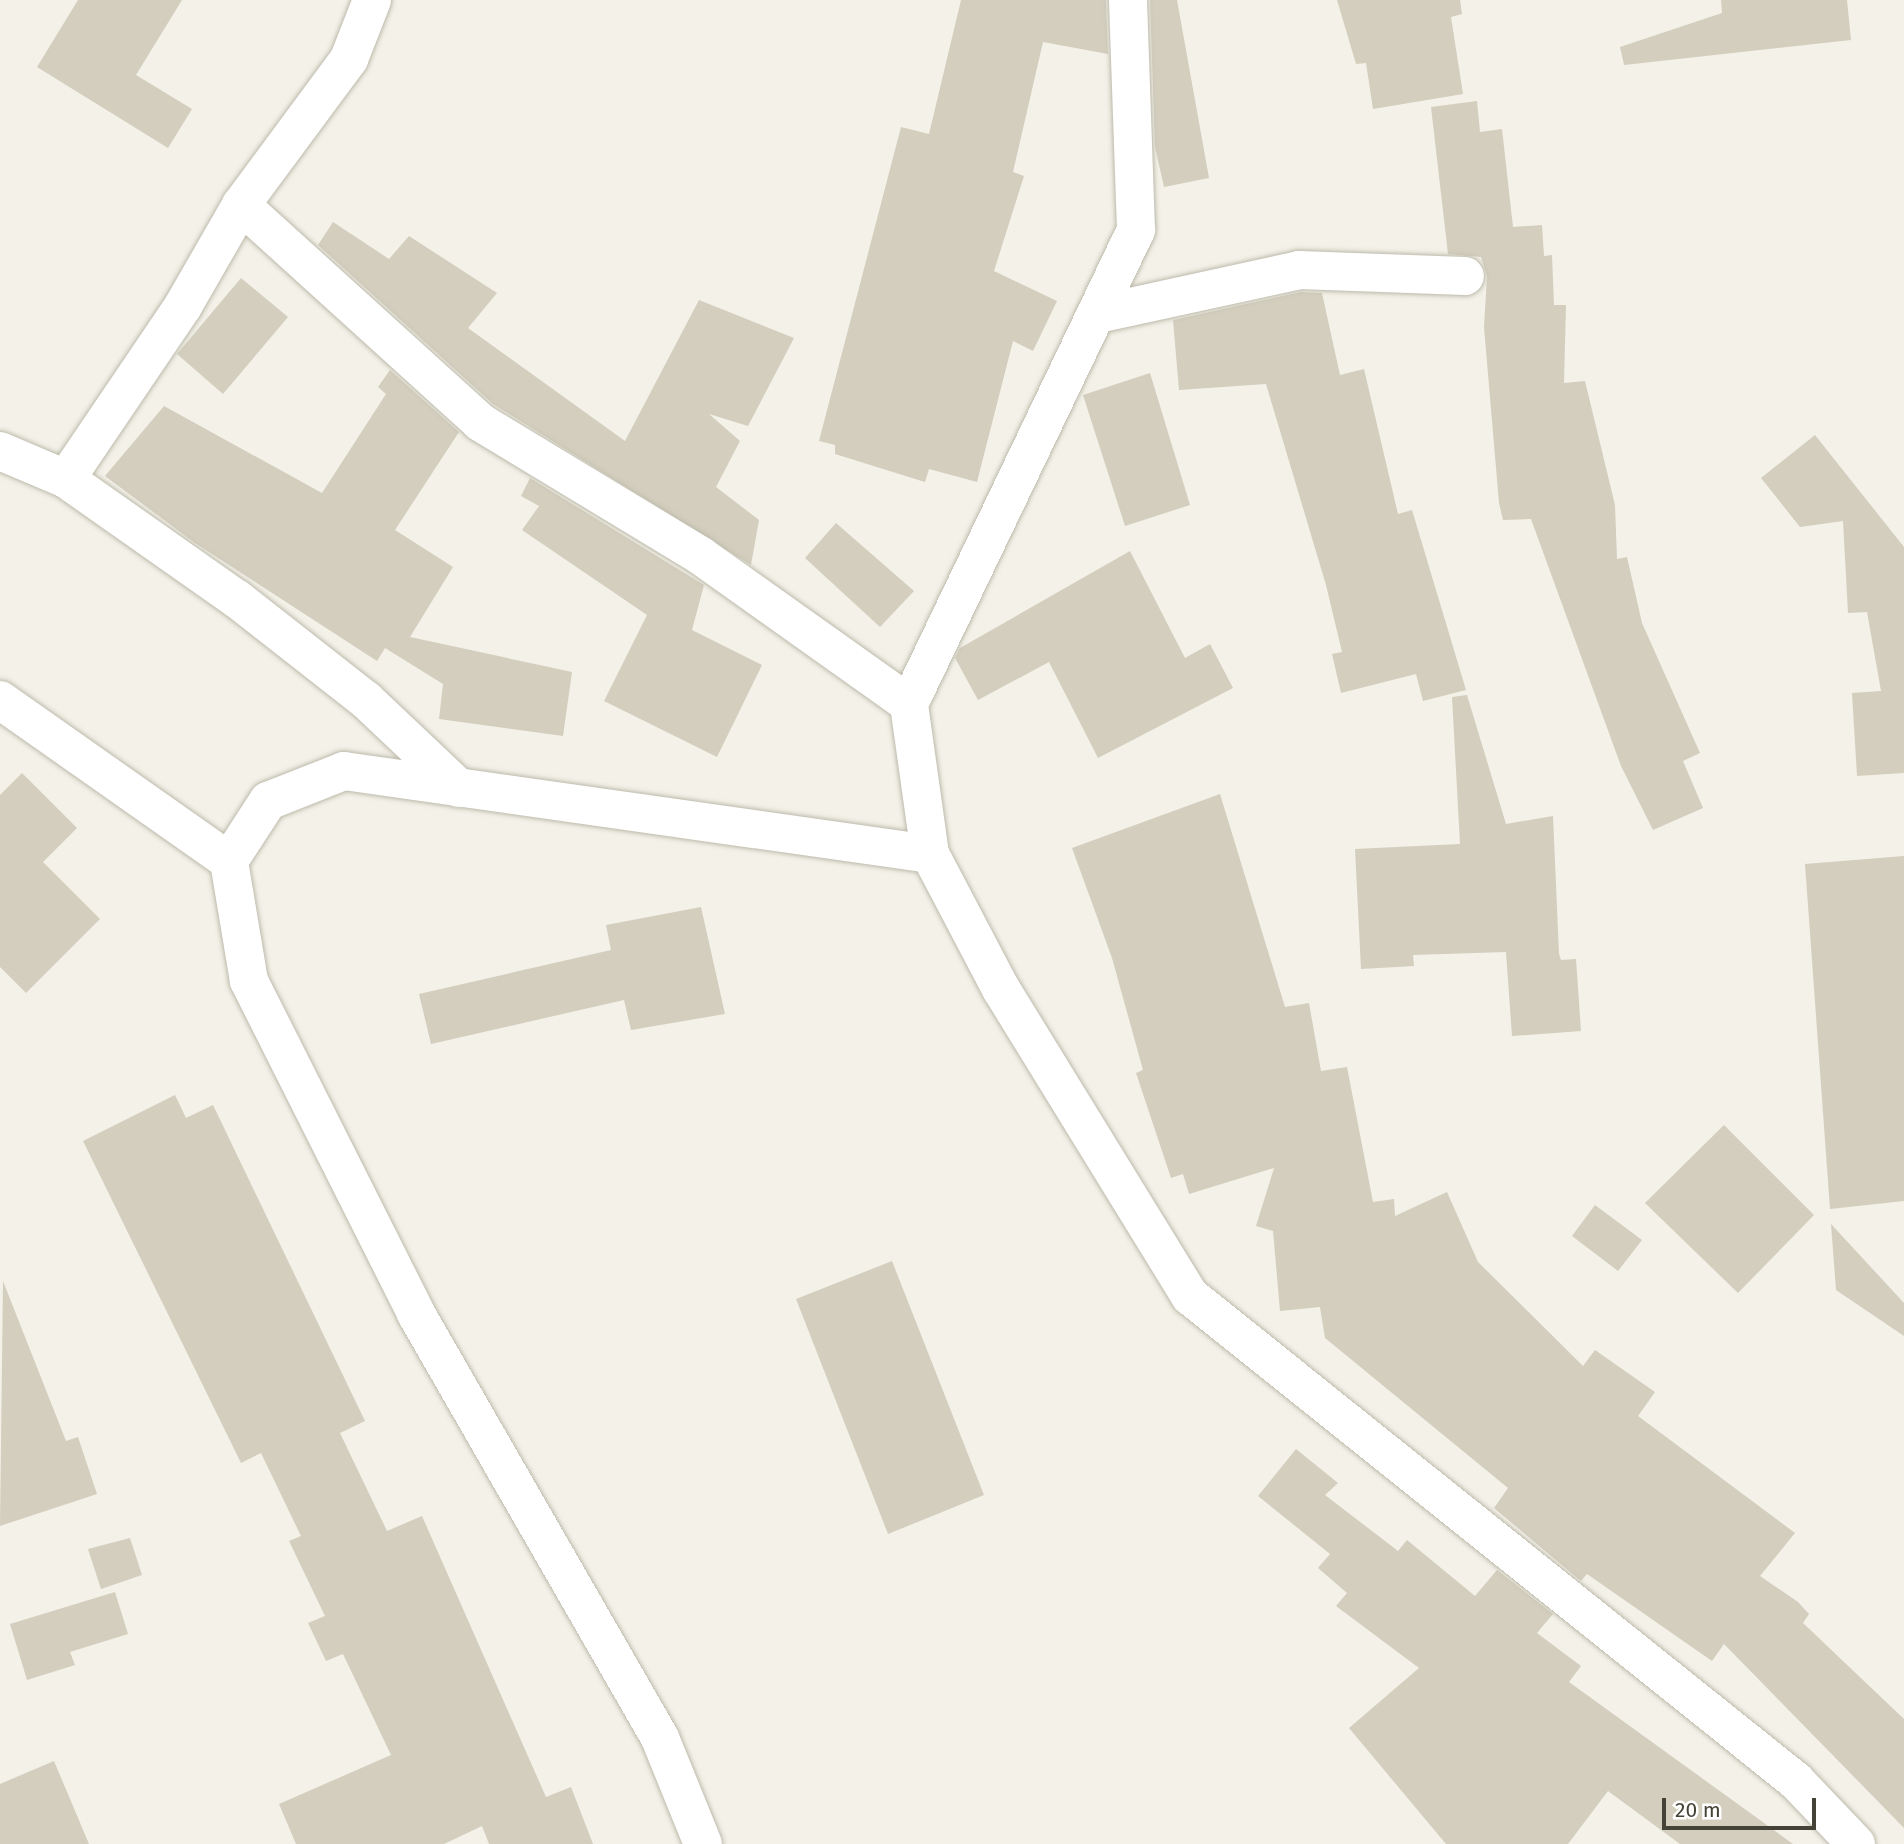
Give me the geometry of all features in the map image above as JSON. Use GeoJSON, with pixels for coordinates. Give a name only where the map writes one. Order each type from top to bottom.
{"type":"FeatureCollection","features":[{"type":"Feature","properties":{"kind":"street"},"geometry":{"type":"LineString","coordinates":[[66,480],[183,306],[241,205],[349,59],[372,0]]}},
{"type":"Feature","properties":{"kind":"street"},"geometry":{"type":"LineString","coordinates":[[1129,0],[1136,230],[909,704],[930,854],[1002,989],[1190,1296],[1796,1781],[1856,1844]]}},
{"type":"Feature","properties":{"kind":"street"},"geometry":{"type":"LineString","coordinates":[[241,205],[480,422],[701,556],[909,704]]}},
{"type":"Feature","properties":{"kind":"street"},"geometry":{"type":"LineString","coordinates":[[1098,314],[1299,270],[1465,276]]}},
{"type":"Feature","properties":{"kind":"street"},"geometry":{"type":"LineString","coordinates":[[0,452],[66,480],[323,667],[459,788]]}},
{"type":"Feature","properties":{"kind":"street"},"geometry":{"type":"LineString","coordinates":[[0,700],[229,861]]}},
{"type":"Feature","properties":{"kind":"street"},"geometry":{"type":"LineString","coordinates":[[703,1844],[660,1738],[416,1313],[249,981],[229,861],[268,802],[344,771],[930,854]]}},
{"type":"Feature","properties":{"kind":"building"},"geometry":{"type":"Polygon","coordinates":[[[78,0],[182,0],[136,75],[192,109],[168,148],[37,67],[78,0]]]}},
{"type":"Feature","properties":{"kind":"building"},"geometry":{"type":"Polygon","coordinates":[[[961,0],[1106,0],[1108,54],[1043,42],[1013,172],[1024,176],[994,271],[1057,301],[1033,351],[1013,341],[977,482],[929,469],[925,482],[835,454],[835,445],[819,441],[901,127],[929,134],[961,0]]]}},
{"type":"Feature","properties":{"kind":"building"},"geometry":{"type":"Polygon","coordinates":[[[1150,0],[1177,0],[1209,178],[1164,187],[1155,147],[1150,0]]]}},
{"type":"Feature","properties":{"kind":"building"},"geometry":{"type":"Polygon","coordinates":[[[1337,0],[1460,0],[1462,14],[1451,17],[1463,94],[1373,109],[1366,63],[1356,64],[1337,0]]]}},
{"type":"Feature","properties":{"kind":"building"},"geometry":{"type":"Polygon","coordinates":[[[1721,0],[1847,0],[1851,40],[1624,65],[1620,47],[1722,13],[1721,0]]]}},
{"type":"Feature","properties":{"kind":"building"},"geometry":{"type":"Polygon","coordinates":[[[1477,101],[1480,132],[1502,129],[1513,227],[1542,225],[1544,256],[1552,255],[1554,305],[1566,305],[1564,383],[1585,381],[1615,505],[1617,559],[1627,557],[1642,623],[1700,753],[1683,761],[1703,808],[1653,830],[1621,766],[1531,519],[1503,520],[1499,503],[1484,327],[1487,276],[1481,257],[1448,254],[1431,107],[1477,101]]]}},
{"type":"Feature","properties":{"kind":"building"},"geometry":{"type":"Polygon","coordinates":[[[333,222],[389,259],[409,236],[497,293],[468,328],[625,441],[699,300],[794,338],[748,426],[709,414],[740,441],[716,487],[759,520],[751,565],[493,404],[318,245],[333,222]]]}},
{"type":"Feature","properties":{"kind":"building"},"geometry":{"type":"Polygon","coordinates":[[[241,278],[288,317],[223,394],[177,354],[241,278]]]}},
{"type":"Feature","properties":{"kind":"building"},"geometry":{"type":"Polygon","coordinates":[[[1301,292],[1322,293],[1340,375],[1364,369],[1398,514],[1412,510],[1466,690],[1423,701],[1416,674],[1341,693],[1332,654],[1342,652],[1326,585],[1266,384],[1179,390],[1173,320],[1301,292]]]}},
{"type":"Feature","properties":{"kind":"building"},"geometry":{"type":"Polygon","coordinates":[[[390,370],[459,432],[395,530],[453,567],[410,637],[572,672],[563,736],[439,719],[443,684],[385,648],[377,661],[195,543],[105,476],[164,406],[322,493],[386,394],[378,387],[390,370]]]}},
{"type":"Feature","properties":{"kind":"building"},"geometry":{"type":"Polygon","coordinates":[[[1150,373],[1190,505],[1125,526],[1083,395],[1150,373]]]}},
{"type":"Feature","properties":{"kind":"building"},"geometry":{"type":"Polygon","coordinates":[[[1815,435],[1904,547],[1904,773],[1857,776],[1852,693],[1881,691],[1867,612],[1848,613],[1843,521],[1800,527],[1761,478],[1815,435]]]}},
{"type":"Feature","properties":{"kind":"building"},"geometry":{"type":"Polygon","coordinates":[[[530,478],[704,585],[692,630],[762,665],[717,757],[604,701],[647,615],[522,530],[539,506],[521,496],[530,478]]]}},
{"type":"Feature","properties":{"kind":"building"},"geometry":{"type":"Polygon","coordinates":[[[836,523],[914,591],[880,627],[805,558],[836,523]]]}},
{"type":"Feature","properties":{"kind":"building"},"geometry":{"type":"Polygon","coordinates":[[[1130,551],[1185,658],[1210,644],[1233,688],[1098,758],[1049,662],[978,700],[955,658],[960,648],[1130,551]]]}},
{"type":"Feature","properties":{"kind":"building"},"geometry":{"type":"Polygon","coordinates":[[[1467,695],[1506,824],[1553,816],[1559,954],[1561,960],[1576,959],[1581,1031],[1512,1036],[1506,952],[1413,955],[1414,966],[1361,969],[1355,849],[1460,844],[1452,697],[1467,695]]]}},
{"type":"Feature","properties":{"kind":"building"},"geometry":{"type":"Polygon","coordinates":[[[22,773],[77,828],[43,862],[100,919],[26,993],[0,967],[0,795],[22,773]]]}},
{"type":"Feature","properties":{"kind":"building"},"geometry":{"type":"Polygon","coordinates":[[[1220,794],[1285,1007],[1309,1003],[1321,1071],[1347,1067],[1373,1202],[1394,1199],[1395,1216],[1447,1192],[1478,1262],[1583,1366],[1595,1350],[1655,1392],[1638,1416],[1795,1533],[1760,1576],[1798,1602],[1809,1614],[1803,1623],[1904,1719],[1904,1828],[1724,1644],[1712,1661],[1587,1574],[1581,1581],[1494,1508],[1508,1488],[1325,1338],[1320,1307],[1280,1311],[1273,1231],[1256,1226],[1274,1168],[1189,1194],[1183,1174],[1171,1178],[1136,1073],[1143,1070],[1112,958],[1072,848],[1220,794]]]}},
{"type":"Feature","properties":{"kind":"building"},"geometry":{"type":"Polygon","coordinates":[[[1904,856],[1904,1201],[1830,1209],[1805,864],[1904,856]]]}},
{"type":"Feature","properties":{"kind":"building"},"geometry":{"type":"Polygon","coordinates":[[[701,907],[725,1014],[631,1030],[624,1000],[431,1044],[419,994],[611,950],[606,925],[701,907]]]}},
{"type":"Feature","properties":{"kind":"building"},"geometry":{"type":"Polygon","coordinates":[[[175,1095],[186,1118],[213,1105],[365,1421],[340,1433],[387,1531],[422,1516],[546,1797],[571,1787],[593,1844],[489,1844],[482,1826],[444,1844],[296,1844],[279,1804],[391,1755],[343,1654],[326,1661],[308,1623],[325,1616],[289,1541],[301,1536],[261,1453],[241,1463],[83,1141],[175,1095]]]}},
{"type":"Feature","properties":{"kind":"building"},"geometry":{"type":"Polygon","coordinates":[[[1724,1125],[1814,1215],[1738,1293],[1645,1203],[1724,1125]]]}},
{"type":"Feature","properties":{"kind":"building"},"geometry":{"type":"Polygon","coordinates":[[[1595,1205],[1642,1240],[1618,1271],[1572,1236],[1595,1205]]]}},
{"type":"Feature","properties":{"kind":"building"},"geometry":{"type":"Polygon","coordinates":[[[1831,1224],[1904,1303],[1904,1336],[1836,1290],[1831,1224]]]}},
{"type":"Feature","properties":{"kind":"building"},"geometry":{"type":"Polygon","coordinates":[[[892,1261],[984,1495],[888,1534],[796,1299],[892,1261]]]}},
{"type":"Feature","properties":{"kind":"building"},"geometry":{"type":"Polygon","coordinates":[[[3,1281],[66,1441],[78,1437],[97,1494],[0,1526],[3,1281]]]}},
{"type":"Feature","properties":{"kind":"building"},"geometry":{"type":"Polygon","coordinates":[[[1296,1449],[1338,1483],[1325,1495],[1398,1551],[1407,1540],[1475,1596],[1497,1570],[1553,1614],[1537,1633],[1581,1666],[1569,1682],[1793,1844],[1680,1844],[1608,1791],[1568,1844],[1446,1844],[1349,1728],[1419,1668],[1336,1606],[1347,1593],[1318,1568],[1330,1554],[1258,1496],[1296,1449]]]}},
{"type":"Feature","properties":{"kind":"building"},"geometry":{"type":"Polygon","coordinates":[[[130,1538],[142,1575],[101,1589],[88,1549],[130,1538]]]}},
{"type":"Feature","properties":{"kind":"building"},"geometry":{"type":"Polygon","coordinates":[[[115,1592],[128,1634],[70,1652],[75,1665],[27,1680],[10,1624],[115,1592]]]}},
{"type":"Feature","properties":{"kind":"building"},"geometry":{"type":"Polygon","coordinates":[[[54,1761],[89,1844],[0,1844],[0,1784],[54,1761]]]}}]}
